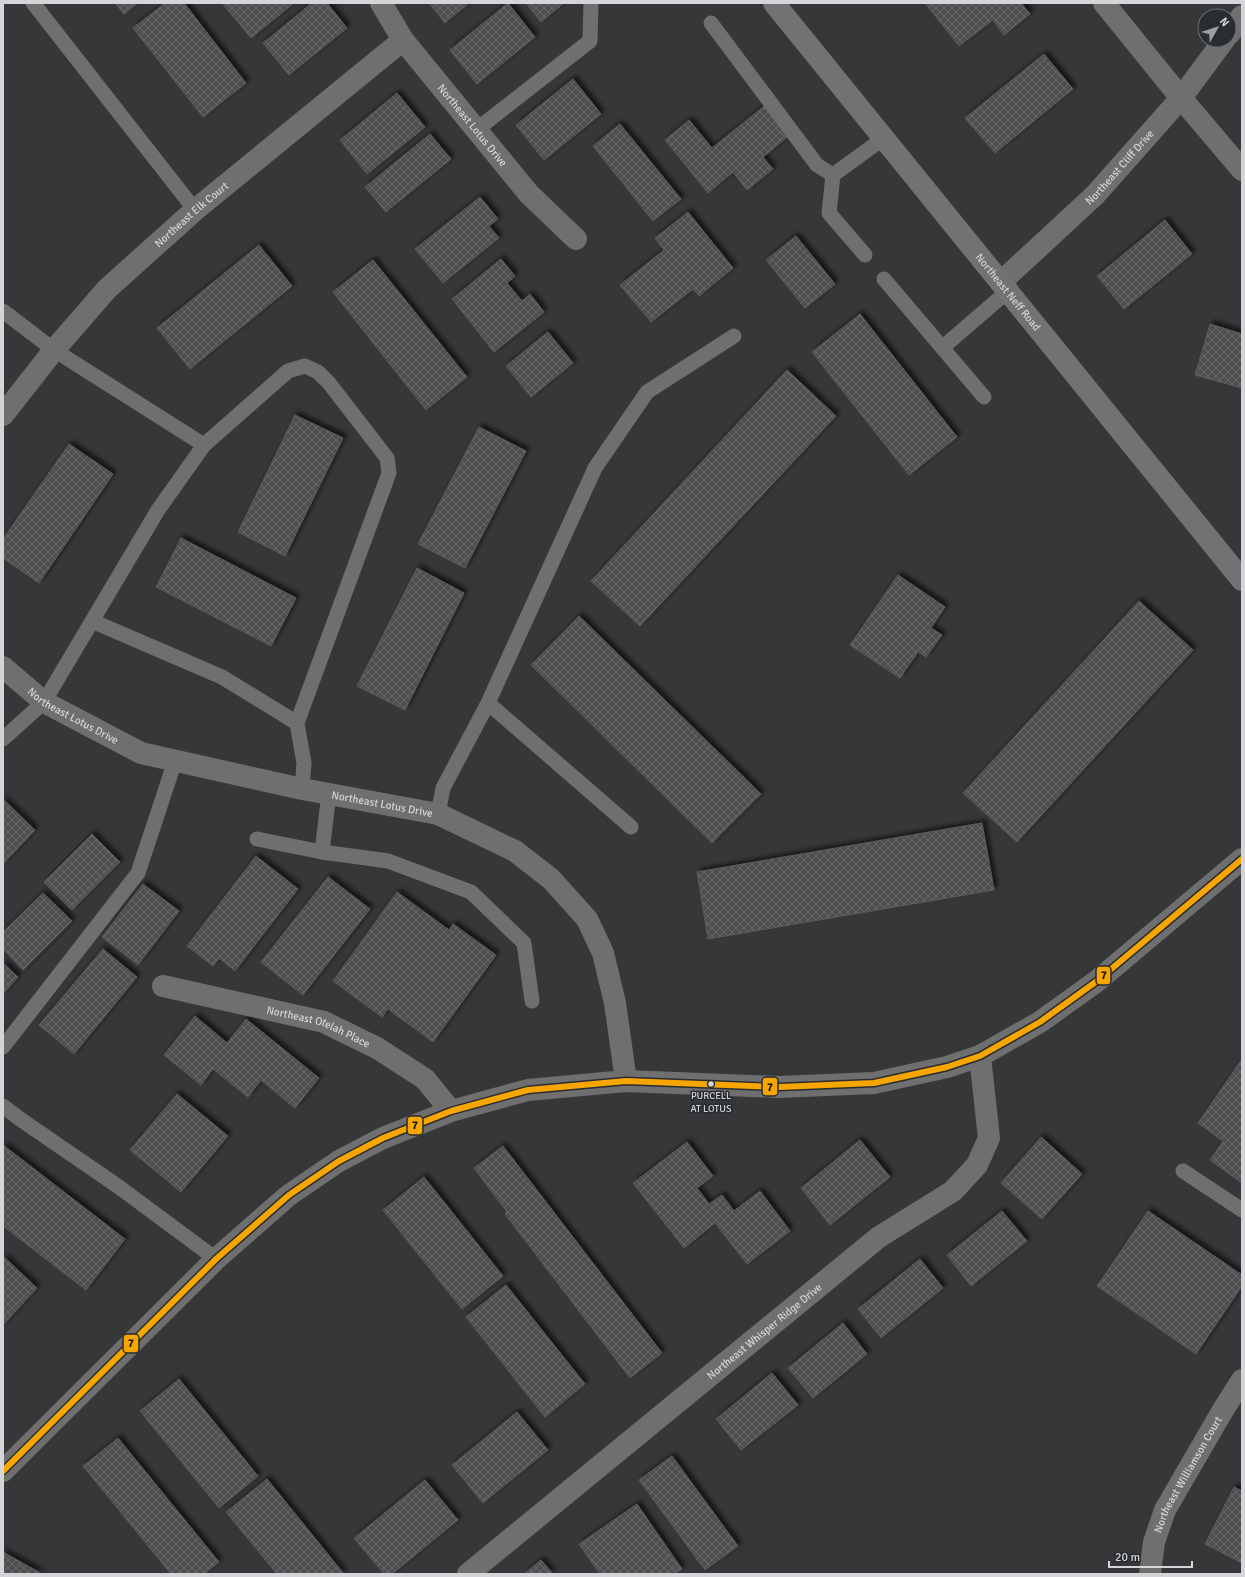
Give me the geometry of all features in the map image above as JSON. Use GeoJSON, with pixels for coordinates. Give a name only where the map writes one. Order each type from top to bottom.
{"type":"FeatureCollection","features":[{"type":"Feature","properties":{"kind":"main road","name":"Northeast Neff Road"},"geometry":{"type":"LineString","coordinates":[[774,3],[1242,580]]}},
{"type":"Feature","properties":{"kind":"street","name":"Northeast Lotus Drive"},"geometry":{"type":"LineString","coordinates":[[381,3],[403,40],[476,130],[529,194],[576,239]]}},
{"type":"Feature","properties":{"kind":"street"},"geometry":{"type":"LineString","coordinates":[[1104,3],[1242,170]]}},
{"type":"Feature","properties":{"kind":"street","name":"Northeast Elk Court"},"geometry":{"type":"LineString","coordinates":[[3,415],[54,350],[107,289],[196,210],[403,40]]}},
{"type":"Feature","properties":{"kind":"street","name":"Northeast Cliff Drive"},"geometry":{"type":"LineString","coordinates":[[1005,286],[1095,195],[1181,98],[1218,48]]}},
{"type":"Feature","properties":{"kind":"street","name":"Northeast Lotus Drive"},"geometry":{"type":"LineString","coordinates":[[3,667],[44,702],[141,753],[302,789],[438,814],[515,851],[551,879],[587,919],[603,953],[615,1003],[626,1081]]}},
{"type":"Feature","properties":{"kind":"street"},"geometry":{"type":"LineString","coordinates":[[3,1471],[216,1259],[289,1194],[338,1161],[383,1138],[451,1111],[528,1090],[626,1081],[779,1087],[874,1083],[947,1067],[980,1056],[1040,1022],[1097,981],[1242,859]]}},
{"type":"Feature","properties":{"kind":"street","name":"Northeast Otelah Place"},"geometry":{"type":"LineString","coordinates":[[163,986],[324,1022],[377,1048],[425,1079],[451,1111]]}},
{"type":"Feature","properties":{"kind":"street","name":"Northeast Whisper Ridge Drive"},"geometry":{"type":"LineString","coordinates":[[468,1574],[879,1237],[953,1191],[977,1165],[989,1138],[980,1056]]}},
{"type":"Feature","properties":{"kind":"street","name":"Northeast Williamson Court"},"geometry":{"type":"LineString","coordinates":[[1150,1574],[1154,1542],[1165,1510],[1242,1380]]}},
{"type":"Feature","properties":{"kind":"lane"},"geometry":{"type":"LineString","coordinates":[[33,3],[196,210]]}},
{"type":"Feature","properties":{"kind":"lane"},"geometry":{"type":"LineString","coordinates":[[476,130],[590,41],[591,3]]}},
{"type":"Feature","properties":{"kind":"lane"},"geometry":{"type":"LineString","coordinates":[[711,23],[817,165],[833,175]]}},
{"type":"Feature","properties":{"kind":"lane"},"geometry":{"type":"LineString","coordinates":[[865,255],[829,213],[833,175],[884,138]]}},
{"type":"Feature","properties":{"kind":"lane"},"geometry":{"type":"LineString","coordinates":[[884,279],[984,397]]}},
{"type":"Feature","properties":{"kind":"lane"},"geometry":{"type":"LineString","coordinates":[[942,347],[1005,286]]}},
{"type":"Feature","properties":{"kind":"lane"},"geometry":{"type":"LineString","coordinates":[[3,311],[54,350],[204,445]]}},
{"type":"Feature","properties":{"kind":"lane"},"geometry":{"type":"LineString","coordinates":[[438,814],[442,788],[488,703],[595,468],[647,392],[734,336]]}},
{"type":"Feature","properties":{"kind":"lane"},"geometry":{"type":"LineString","coordinates":[[3,739],[44,702],[158,510],[204,445],[288,371],[305,366],[318,372],[329,383],[387,458],[389,473],[297,723],[304,764],[302,789]]}},
{"type":"Feature","properties":{"kind":"lane"},"geometry":{"type":"LineString","coordinates":[[92,620],[222,677],[297,723]]}},
{"type":"Feature","properties":{"kind":"lane"},"geometry":{"type":"LineString","coordinates":[[488,703],[631,827]]}},
{"type":"Feature","properties":{"kind":"lane"},"geometry":{"type":"LineString","coordinates":[[3,1047],[138,873],[175,761]]}},
{"type":"Feature","properties":{"kind":"lane"},"geometry":{"type":"LineString","coordinates":[[322,852],[329,793]]}},
{"type":"Feature","properties":{"kind":"lane"},"geometry":{"type":"LineString","coordinates":[[257,839],[322,852],[388,861],[471,892],[524,943],[532,1001]]}},
{"type":"Feature","properties":{"kind":"lane"},"geometry":{"type":"LineString","coordinates":[[3,1106],[119,1187],[216,1259]]}},
{"type":"Feature","properties":{"kind":"lane"},"geometry":{"type":"LineString","coordinates":[[1183,1171],[1242,1210]]}},
{"type":"Feature","properties":{"kind":"building"},"geometry":{"type":"Polygon","coordinates":[[[115,3],[138,3],[124,14],[115,3]]]}},
{"type":"Feature","properties":{"kind":"building"},"geometry":{"type":"Polygon","coordinates":[[[165,3],[184,3],[246,83],[203,117],[133,28],[165,3]]]}},
{"type":"Feature","properties":{"kind":"building"},"geometry":{"type":"Polygon","coordinates":[[[222,3],[294,3],[251,38],[222,3]]]}},
{"type":"Feature","properties":{"kind":"building"},"geometry":{"type":"Polygon","coordinates":[[[312,3],[327,3],[347,28],[289,75],[263,43],[312,3]]]}},
{"type":"Feature","properties":{"kind":"building"},"geometry":{"type":"Polygon","coordinates":[[[429,3],[469,3],[445,23],[429,3]]]}},
{"type":"Feature","properties":{"kind":"building"},"geometry":{"type":"Polygon","coordinates":[[[508,3],[535,37],[477,84],[450,50],[508,3]]]}},
{"type":"Feature","properties":{"kind":"building"},"geometry":{"type":"Polygon","coordinates":[[[526,3],[564,3],[541,22],[526,3]]]}},
{"type":"Feature","properties":{"kind":"building"},"geometry":{"type":"Polygon","coordinates":[[[925,3],[1021,3],[1030,14],[1004,35],[993,20],[959,46],[925,3]]]}},
{"type":"Feature","properties":{"kind":"building"},"geometry":{"type":"Polygon","coordinates":[[[1044,54],[1073,89],[995,153],[965,118],[1044,54]]]}},
{"type":"Feature","properties":{"kind":"building"},"geometry":{"type":"Polygon","coordinates":[[[573,79],[601,114],[544,160],[516,125],[573,79]]]}},
{"type":"Feature","properties":{"kind":"building"},"geometry":{"type":"Polygon","coordinates":[[[397,93],[425,127],[367,174],[340,140],[397,93]]]}},
{"type":"Feature","properties":{"kind":"building"},"geometry":{"type":"Polygon","coordinates":[[[768,103],[792,133],[763,157],[773,169],[747,190],[733,172],[708,193],[665,140],[689,120],[712,148],[768,103]]]}},
{"type":"Feature","properties":{"kind":"building"},"geometry":{"type":"Polygon","coordinates":[[[620,124],[681,199],[653,221],[593,146],[620,124]]]}},
{"type":"Feature","properties":{"kind":"building"},"geometry":{"type":"Polygon","coordinates":[[[430,134],[451,159],[386,212],[365,187],[430,134]]]}},
{"type":"Feature","properties":{"kind":"building"},"geometry":{"type":"Polygon","coordinates":[[[480,197],[498,219],[489,226],[499,238],[443,283],[415,249],[480,197]]]}},
{"type":"Feature","properties":{"kind":"building"},"geometry":{"type":"Polygon","coordinates":[[[688,212],[733,268],[699,296],[693,289],[651,322],[620,285],[664,250],[655,238],[688,212]]]}},
{"type":"Feature","properties":{"kind":"building"},"geometry":{"type":"Polygon","coordinates":[[[1165,220],[1192,254],[1124,309],[1097,276],[1165,220]]]}},
{"type":"Feature","properties":{"kind":"building"},"geometry":{"type":"Polygon","coordinates":[[[796,236],[835,284],[805,308],[766,260],[796,236]]]}},
{"type":"Feature","properties":{"kind":"building"},"geometry":{"type":"Polygon","coordinates":[[[259,245],[292,286],[190,369],[157,328],[259,245]]]}},
{"type":"Feature","properties":{"kind":"building"},"geometry":{"type":"Polygon","coordinates":[[[501,259],[515,276],[507,283],[522,301],[530,294],[544,312],[494,352],[452,299],[501,259]]]}},
{"type":"Feature","properties":{"kind":"building"},"geometry":{"type":"Polygon","coordinates":[[[373,260],[467,377],[426,410],[333,292],[373,260]]]}},
{"type":"Feature","properties":{"kind":"building"},"geometry":{"type":"Polygon","coordinates":[[[860,314],[957,437],[909,475],[812,352],[860,314]]]}},
{"type":"Feature","properties":{"kind":"building"},"geometry":{"type":"Polygon","coordinates":[[[1210,324],[1242,334],[1242,388],[1195,375],[1210,324]]]}},
{"type":"Feature","properties":{"kind":"building"},"geometry":{"type":"Polygon","coordinates":[[[548,332],[573,363],[531,397],[506,366],[548,332]]]}},
{"type":"Feature","properties":{"kind":"building"},"geometry":{"type":"Polygon","coordinates":[[[787,370],[836,416],[640,626],[591,581],[787,370]]]}},
{"type":"Feature","properties":{"kind":"building"},"geometry":{"type":"Polygon","coordinates":[[[295,415],[343,438],[285,556],[238,532],[295,415]]]}},
{"type":"Feature","properties":{"kind":"building"},"geometry":{"type":"Polygon","coordinates":[[[479,427],[526,451],[465,568],[418,544],[479,427]]]}},
{"type":"Feature","properties":{"kind":"building"},"geometry":{"type":"Polygon","coordinates":[[[69,444],[113,474],[39,583],[3,558],[3,539],[69,444]]]}},
{"type":"Feature","properties":{"kind":"building"},"geometry":{"type":"Polygon","coordinates":[[[181,538],[296,598],[271,646],[156,587],[181,538]]]}},
{"type":"Feature","properties":{"kind":"building"},"geometry":{"type":"Polygon","coordinates":[[[417,568],[464,593],[405,710],[357,686],[417,568]]]}},
{"type":"Feature","properties":{"kind":"building"},"geometry":{"type":"Polygon","coordinates":[[[898,575],[945,607],[931,628],[942,635],[926,657],[918,652],[900,678],[850,645],[898,575]]]}},
{"type":"Feature","properties":{"kind":"building"},"geometry":{"type":"Polygon","coordinates":[[[1139,601],[1193,650],[1017,842],[963,793],[1139,601]]]}},
{"type":"Feature","properties":{"kind":"building"},"geometry":{"type":"Polygon","coordinates":[[[579,616],[761,794],[712,843],[531,665],[579,616]]]}},
{"type":"Feature","properties":{"kind":"building"},"geometry":{"type":"Polygon","coordinates":[[[3,799],[35,830],[3,864],[3,799]]]}},
{"type":"Feature","properties":{"kind":"building"},"geometry":{"type":"Polygon","coordinates":[[[982,823],[994,890],[708,939],[697,872],[982,823]]]}},
{"type":"Feature","properties":{"kind":"building"},"geometry":{"type":"Polygon","coordinates":[[[92,834],[120,862],[72,910],[44,882],[92,834]]]}},
{"type":"Feature","properties":{"kind":"building"},"geometry":{"type":"Polygon","coordinates":[[[256,856],[298,889],[235,971],[219,958],[213,966],[187,946],[256,856]]]}},
{"type":"Feature","properties":{"kind":"building"},"geometry":{"type":"Polygon","coordinates":[[[328,877],[370,909],[303,995],[261,962],[328,877]]]}},
{"type":"Feature","properties":{"kind":"building"},"geometry":{"type":"Polygon","coordinates":[[[143,884],[179,911],[138,965],[102,937],[143,884]]]}},
{"type":"Feature","properties":{"kind":"building"},"geometry":{"type":"Polygon","coordinates":[[[397,892],[449,930],[453,924],[496,955],[433,1042],[388,1009],[382,1017],[333,981],[397,892]]]}},
{"type":"Feature","properties":{"kind":"building"},"geometry":{"type":"Polygon","coordinates":[[[43,893],[72,921],[23,970],[3,949],[3,932],[43,893]]]}},
{"type":"Feature","properties":{"kind":"building"},"geometry":{"type":"Polygon","coordinates":[[[103,949],[137,977],[74,1054],[39,1025],[103,949]]]}},
{"type":"Feature","properties":{"kind":"building"},"geometry":{"type":"Polygon","coordinates":[[[3,963],[18,977],[3,994],[3,963]]]}},
{"type":"Feature","properties":{"kind":"building"},"geometry":{"type":"Polygon","coordinates":[[[195,1016],[227,1043],[246,1019],[319,1078],[295,1108],[261,1080],[248,1097],[213,1069],[201,1085],[164,1055],[195,1016]]]}},
{"type":"Feature","properties":{"kind":"building"},"geometry":{"type":"Polygon","coordinates":[[[1242,1059],[1242,1183],[1210,1160],[1223,1141],[1198,1123],[1242,1059]]]}},
{"type":"Feature","properties":{"kind":"building"},"geometry":{"type":"Polygon","coordinates":[[[177,1094],[228,1136],[181,1192],[130,1150],[177,1094]]]}},
{"type":"Feature","properties":{"kind":"building"},"geometry":{"type":"Polygon","coordinates":[[[1041,1137],[1082,1174],[1042,1219],[1001,1183],[1041,1137]]]}},
{"type":"Feature","properties":{"kind":"building"},"geometry":{"type":"Polygon","coordinates":[[[860,1140],[890,1177],[830,1225],[801,1188],[860,1140]]]}},
{"type":"Feature","properties":{"kind":"building"},"geometry":{"type":"Polygon","coordinates":[[[687,1142],[713,1176],[697,1188],[709,1204],[722,1195],[734,1211],[760,1191],[790,1231],[747,1264],[715,1223],[684,1248],[633,1183],[687,1142]]]}},
{"type":"Feature","properties":{"kind":"building"},"geometry":{"type":"Polygon","coordinates":[[[3,1145],[125,1239],[86,1290],[3,1226],[3,1145]]]}},
{"type":"Feature","properties":{"kind":"building"},"geometry":{"type":"Polygon","coordinates":[[[503,1146],[662,1353],[630,1378],[505,1214],[507,1212],[474,1168],[503,1146]]]}},
{"type":"Feature","properties":{"kind":"building"},"geometry":{"type":"Polygon","coordinates":[[[424,1177],[503,1276],[462,1309],[383,1210],[424,1177]]]}},
{"type":"Feature","properties":{"kind":"building"},"geometry":{"type":"Polygon","coordinates":[[[1002,1211],[1027,1241],[971,1286],[947,1255],[1002,1211]]]}},
{"type":"Feature","properties":{"kind":"building"},"geometry":{"type":"Polygon","coordinates":[[[1148,1211],[1242,1275],[1242,1286],[1196,1354],[1097,1286],[1148,1211]]]}},
{"type":"Feature","properties":{"kind":"building"},"geometry":{"type":"Polygon","coordinates":[[[4,1257],[37,1288],[3,1325],[3,1259],[4,1257]]]}},
{"type":"Feature","properties":{"kind":"building"},"geometry":{"type":"Polygon","coordinates":[[[920,1259],[943,1288],[881,1338],[858,1309],[920,1259]]]}},
{"type":"Feature","properties":{"kind":"building"},"geometry":{"type":"Polygon","coordinates":[[[506,1285],[585,1384],[545,1417],[466,1317],[506,1285]]]}},
{"type":"Feature","properties":{"kind":"building"},"geometry":{"type":"Polygon","coordinates":[[[843,1323],[867,1354],[813,1398],[788,1368],[843,1323]]]}},
{"type":"Feature","properties":{"kind":"building"},"geometry":{"type":"Polygon","coordinates":[[[772,1373],[798,1405],[741,1450],[716,1419],[772,1373]]]}},
{"type":"Feature","properties":{"kind":"building"},"geometry":{"type":"Polygon","coordinates":[[[179,1379],[258,1476],[219,1508],[140,1411],[179,1379]]]}},
{"type":"Feature","properties":{"kind":"building"},"geometry":{"type":"Polygon","coordinates":[[[517,1412],[548,1450],[483,1503],[452,1465],[517,1412]]]}},
{"type":"Feature","properties":{"kind":"building"},"geometry":{"type":"Polygon","coordinates":[[[118,1438],[219,1562],[204,1574],[171,1574],[83,1466],[118,1438]]]}},
{"type":"Feature","properties":{"kind":"building"},"geometry":{"type":"Polygon","coordinates":[[[672,1456],[738,1546],[705,1570],[639,1480],[672,1456]]]}},
{"type":"Feature","properties":{"kind":"building"},"geometry":{"type":"Polygon","coordinates":[[[267,1479],[344,1574],[277,1574],[226,1512],[267,1479]]]}},
{"type":"Feature","properties":{"kind":"building"},"geometry":{"type":"Polygon","coordinates":[[[425,1480],[458,1520],[392,1574],[384,1574],[354,1538],[425,1480]]]}},
{"type":"Feature","properties":{"kind":"building"},"geometry":{"type":"Polygon","coordinates":[[[1234,1487],[1242,1491],[1242,1563],[1205,1544],[1234,1487]]]}},
{"type":"Feature","properties":{"kind":"building"},"geometry":{"type":"Polygon","coordinates":[[[637,1504],[682,1569],[674,1574],[600,1574],[579,1544],[637,1504]]]}},
{"type":"Feature","properties":{"kind":"building"},"geometry":{"type":"Polygon","coordinates":[[[3,1552],[42,1574],[3,1574],[3,1552]]]}},
{"type":"Feature","properties":{"kind":"building"},"geometry":{"type":"Polygon","coordinates":[[[541,1560],[553,1574],[524,1574],[541,1560]]]}},
{"type":"Feature","properties":{"kind":"transit line","name":"7"},"geometry":{"type":"LineString","coordinates":[[3,1471],[216,1259],[289,1195],[339,1161],[383,1138],[451,1111],[528,1090],[626,1081],[779,1087],[874,1083],[947,1067],[980,1056],[1040,1022],[1097,981],[1242,859]]}},
{"type":"Feature","properties":{"kind":"place","name":"PURCELL AT LOTUS"},"geometry":{"type":"Point","coordinates":[711,1084]}}]}
